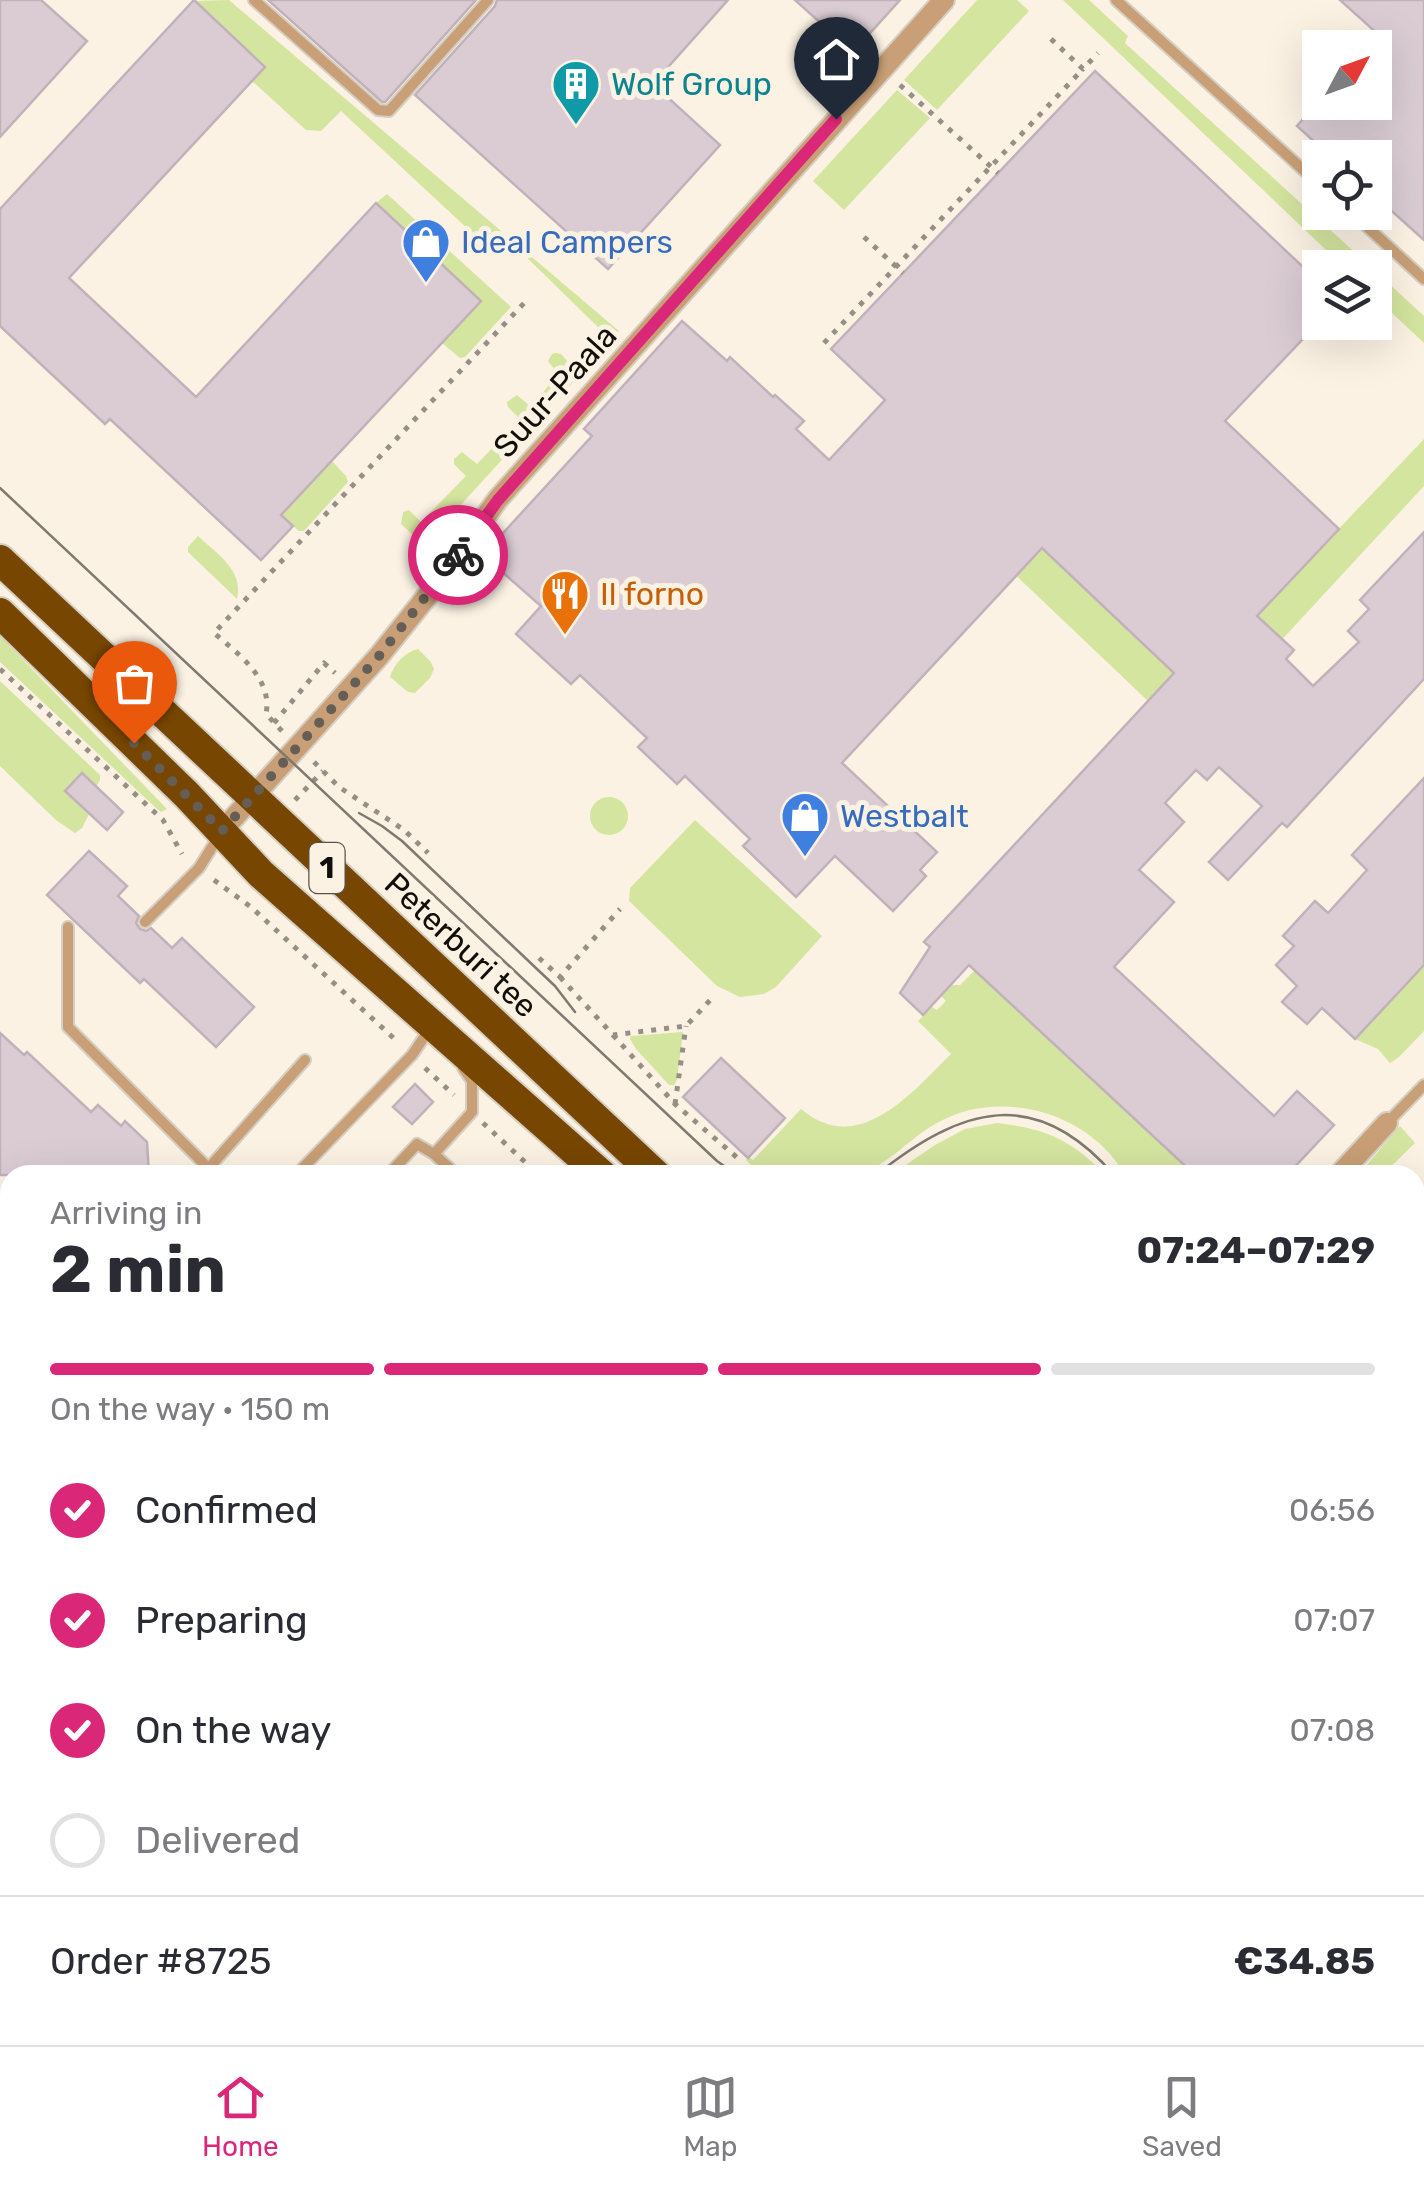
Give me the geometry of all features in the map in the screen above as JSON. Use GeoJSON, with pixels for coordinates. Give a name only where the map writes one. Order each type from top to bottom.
{"type":"FeatureCollection","features":[{"type":"Feature","properties":{"kind":"highway","name":"Peterburi tee"},"geometry":{"type":"LineString","coordinates":[[0,560],[645,1165]]}},
{"type":"Feature","properties":{"kind":"highway","name":"1"},"geometry":{"type":"LineString","coordinates":[[0,612],[261,874],[591,1165]]}},
{"type":"Feature","properties":{"kind":"street","name":"Suur-Paala"},"geometry":{"type":"LineString","coordinates":[[222,831],[352,687],[436,585],[498,500],[944,0]]}},
{"type":"Feature","properties":{"kind":"street"},"geometry":{"type":"LineString","coordinates":[[1348,1165],[1387,1122]]}},
{"type":"Feature","properties":{"kind":"lane"},"geometry":{"type":"LineString","coordinates":[[254,0],[378,110],[389,111],[488,0]]}},
{"type":"Feature","properties":{"kind":"lane"},"geometry":{"type":"LineString","coordinates":[[1116,0],[1302,169]]}},
{"type":"Feature","properties":{"kind":"lane"},"geometry":{"type":"LineString","coordinates":[[1370,230],[1424,279]]}},
{"type":"Feature","properties":{"kind":"lane"},"geometry":{"type":"LineString","coordinates":[[145,922],[199,868],[222,831]]}},
{"type":"Feature","properties":{"kind":"lane"},"geometry":{"type":"LineString","coordinates":[[68,927],[68,1027],[204,1165]]}},
{"type":"Feature","properties":{"kind":"lane"},"geometry":{"type":"LineString","coordinates":[[306,1165],[412,1055],[432,1024],[472,1081],[472,1112],[434,1154]]}},
{"type":"Feature","properties":{"kind":"lane"},"geometry":{"type":"LineString","coordinates":[[217,1165],[305,1060]]}},
{"type":"Feature","properties":{"kind":"lane"},"geometry":{"type":"LineString","coordinates":[[1387,1122],[1422,1090]]}},
{"type":"Feature","properties":{"kind":"lane"},"geometry":{"type":"LineString","coordinates":[[397,1165],[417,1144],[446,1165]]}},
{"type":"Feature","properties":{"kind":"path"},"geometry":{"type":"LineString","coordinates":[[1051,39],[1083,69]]}},
{"type":"Feature","properties":{"kind":"path"},"geometry":{"type":"LineString","coordinates":[[824,343],[1098,53]]}},
{"type":"Feature","properties":{"kind":"path"},"geometry":{"type":"LineString","coordinates":[[882,68],[998,173]]}},
{"type":"Feature","properties":{"kind":"path"},"geometry":{"type":"LineString","coordinates":[[864,237],[903,273]]}},
{"type":"Feature","properties":{"kind":"path"},"geometry":{"type":"LineString","coordinates":[[284,733],[264,716],[268,706],[257,670],[214,632],[527,300]]}},
{"type":"Feature","properties":{"kind":"path"},"geometry":{"type":"LineString","coordinates":[[274,722],[324,663],[352,687]]}},
{"type":"Feature","properties":{"kind":"path"},"geometry":{"type":"LineString","coordinates":[[0,669],[163,820],[182,854]]}},
{"type":"Feature","properties":{"kind":"path"},"geometry":{"type":"LineString","coordinates":[[312,760],[340,787],[404,830],[428,853]]}},
{"type":"Feature","properties":{"kind":"path"},"geometry":{"type":"LineString","coordinates":[[293,803],[323,771]]}},
{"type":"Feature","properties":{"kind":"path"},"geometry":{"type":"LineString","coordinates":[[214,880],[251,908],[528,1165]]}},
{"type":"Feature","properties":{"kind":"path"},"geometry":{"type":"LineString","coordinates":[[560,977],[620,908]]}},
{"type":"Feature","properties":{"kind":"path"},"geometry":{"type":"LineString","coordinates":[[539,958],[675,1104],[740,1160]]}},
{"type":"Feature","properties":{"kind":"path"},"geometry":{"type":"LineString","coordinates":[[675,1104],[686,1026],[714,996]]}},
{"type":"Feature","properties":{"kind":"path"},"geometry":{"type":"LineString","coordinates":[[613,1035],[686,1026]]}},
{"type":"Feature","properties":{"kind":"green space"},"geometry":{"type":"Polygon","coordinates":[[[229,0],[619,331],[600,351],[590,341],[599,328],[519,250],[513,245],[498,257],[341,111],[321,131],[306,130],[252,81],[265,66],[194,1],[229,0]]]}},
{"type":"Feature","properties":{"kind":"green space"},"geometry":{"type":"Polygon","coordinates":[[[977,0],[1017,0],[1029,11],[937,110],[904,80],[977,0]]]}},
{"type":"Feature","properties":{"kind":"green space"},"geometry":{"type":"Polygon","coordinates":[[[1063,0],[1089,0],[1128,36],[1125,43],[1302,204],[1302,227],[1063,0]]]}},
{"type":"Feature","properties":{"kind":"green space"},"geometry":{"type":"Polygon","coordinates":[[[897,90],[930,118],[844,210],[813,181],[897,90]]]}},
{"type":"Feature","properties":{"kind":"green space"},"geometry":{"type":"Polygon","coordinates":[[[387,194],[511,307],[465,357],[460,358],[442,343],[481,301],[376,203],[387,194]]]}},
{"type":"Feature","properties":{"kind":"green space"},"geometry":{"type":"Polygon","coordinates":[[[1305,230],[1330,230],[1352,250],[1326,250],[1305,230]]]}},
{"type":"Feature","properties":{"kind":"green space"},"geometry":{"type":"Polygon","coordinates":[[[1392,287],[1424,316],[1424,343],[1392,313],[1392,287]]]}},
{"type":"Feature","properties":{"kind":"green space"},"geometry":{"type":"Polygon","coordinates":[[[556,353],[576,370],[576,379],[424,545],[401,524],[403,512],[409,510],[421,522],[466,476],[454,459],[462,452],[477,464],[520,419],[507,402],[517,395],[531,407],[558,374],[548,361],[556,353]]]}},
{"type":"Feature","properties":{"kind":"green space"},"geometry":{"type":"Polygon","coordinates":[[[884,399],[1189,687],[1424,439],[1424,486],[1189,740],[860,427],[884,399]]]}},
{"type":"Feature","properties":{"kind":"green space"},"geometry":{"type":"Polygon","coordinates":[[[332,461],[348,482],[304,531],[299,531],[281,515],[332,461]]]}},
{"type":"Feature","properties":{"kind":"green space"},"geometry":{"type":"Polygon","coordinates":[[[198,536],[233,571],[237,599],[188,552],[198,536]]]}},
{"type":"Feature","properties":{"kind":"green space"},"geometry":{"type":"Polygon","coordinates":[[[0,636],[167,809],[161,812],[155,807],[0,662],[0,636]]]}},
{"type":"Feature","properties":{"kind":"green space"},"geometry":{"type":"Polygon","coordinates":[[[418,649],[434,669],[415,693],[408,692],[390,677],[401,659],[418,649]]]}},
{"type":"Feature","properties":{"kind":"green space"},"geometry":{"type":"Polygon","coordinates":[[[0,681],[100,775],[96,787],[65,791],[89,814],[75,833],[0,766],[0,681]]]}},
{"type":"Feature","properties":{"kind":"green space"},"geometry":{"type":"Polygon","coordinates":[[[609,797],[623,802],[628,816],[623,830],[609,835],[595,830],[590,816],[595,802],[609,797]]]}},
{"type":"Feature","properties":{"kind":"green space"},"geometry":{"type":"Polygon","coordinates":[[[695,820],[822,936],[776,987],[764,994],[740,997],[717,986],[629,901],[630,888],[695,820]]]}},
{"type":"Feature","properties":{"kind":"green space"},"geometry":{"type":"Polygon","coordinates":[[[1424,965],[1424,1031],[1390,1063],[1378,1049],[1355,1039],[1424,965]]]}},
{"type":"Feature","properties":{"kind":"green space"},"geometry":{"type":"Polygon","coordinates":[[[975,970],[1184,1165],[1118,1165],[1090,1135],[1066,1121],[1015,1107],[961,1112],[918,1135],[878,1165],[751,1165],[746,1160],[753,1160],[801,1109],[822,1122],[843,1126],[864,1123],[902,1101],[951,1054],[918,1021],[932,1007],[937,1010],[946,1001],[938,993],[946,985],[960,985],[975,970]]]}},
{"type":"Feature","properties":{"kind":"green space"},"geometry":{"type":"Polygon","coordinates":[[[683,1032],[677,1080],[669,1085],[630,1039],[683,1032]]]}},
{"type":"Feature","properties":{"kind":"green space"},"geometry":{"type":"Polygon","coordinates":[[[997,1123],[1030,1129],[1057,1138],[1095,1165],[906,1165],[965,1129],[997,1123]]]}},
{"type":"Feature","properties":{"kind":"green space"},"geometry":{"type":"Polygon","coordinates":[[[1400,1126],[1415,1143],[1392,1165],[1367,1165],[1400,1126]]]}},
{"type":"Feature","properties":{"kind":"building"},"geometry":{"type":"Polygon","coordinates":[[[0,0],[41,0],[87,41],[0,137],[0,0]]]}},
{"type":"Feature","properties":{"kind":"building"},"geometry":{"type":"Polygon","coordinates":[[[194,0],[265,67],[69,278],[196,397],[376,203],[481,301],[281,515],[293,526],[261,560],[110,419],[105,424],[0,326],[0,209],[194,0]]]}},
{"type":"Feature","properties":{"kind":"building"},"geometry":{"type":"Polygon","coordinates":[[[268,0],[476,0],[382,102],[268,0]]]}},
{"type":"Feature","properties":{"kind":"building","name":"Wolf Group"},"geometry":{"type":"Polygon","coordinates":[[[497,0],[728,0],[653,84],[720,145],[608,269],[415,95],[497,0]]]}},
{"type":"Feature","properties":{"kind":"building"},"geometry":{"type":"Polygon","coordinates":[[[795,0],[900,0],[853,52],[795,0]]]}},
{"type":"Feature","properties":{"kind":"building"},"geometry":{"type":"Polygon","coordinates":[[[1340,0],[1424,0],[1424,240],[1392,211],[1392,140],[1312,140],[1297,126],[1302,120],[1392,120],[1392,30],[1373,30],[1340,0]]]}},
{"type":"Feature","properties":{"kind":"building"},"geometry":{"type":"Polygon","coordinates":[[[1095,71],[1302,266],[1302,340],[1225,421],[1339,529],[1257,616],[1294,650],[1286,659],[1313,686],[1359,642],[1348,631],[1369,609],[1360,600],[1424,532],[1424,679],[1287,827],[1282,823],[1228,880],[1209,862],[1262,806],[1219,767],[1207,780],[1196,770],[1165,803],[1184,822],[1139,870],[1174,902],[1114,967],[1274,1116],[1297,1091],[1334,1125],[1296,1165],[1184,1165],[969,965],[923,1015],[900,993],[930,947],[924,942],[1174,673],[1042,548],[842,763],[937,852],[920,870],[926,876],[893,911],[835,856],[796,897],[743,846],[750,839],[685,776],[677,784],[638,747],[647,738],[580,675],[571,684],[516,634],[541,606],[483,555],[592,436],[584,429],[682,321],[804,421],[796,429],[829,460],[885,400],[831,349],[1095,71]]]}},
{"type":"Feature","properties":{"kind":"building"},"geometry":{"type":"Polygon","coordinates":[[[82,773],[123,812],[107,830],[65,791],[82,773]]]}},
{"type":"Feature","properties":{"kind":"building"},"geometry":{"type":"Polygon","coordinates":[[[1424,778],[1424,965],[1355,1039],[1322,1008],[1307,1024],[1282,1002],[1297,986],[1276,965],[1294,946],[1283,936],[1315,901],[1328,913],[1367,870],[1352,855],[1424,778]]]}},
{"type":"Feature","properties":{"kind":"building"},"geometry":{"type":"Polygon","coordinates":[[[89,851],[127,886],[118,896],[139,916],[136,923],[140,929],[151,928],[172,948],[182,938],[254,1007],[216,1047],[144,979],[140,983],[47,895],[89,851]]]}},
{"type":"Feature","properties":{"kind":"building"},"geometry":{"type":"Polygon","coordinates":[[[0,1033],[24,1055],[27,1052],[91,1112],[98,1105],[121,1126],[125,1121],[147,1142],[148,1165],[0,1165],[0,1033]]]}},
{"type":"Feature","properties":{"kind":"building"},"geometry":{"type":"Polygon","coordinates":[[[721,1058],[785,1118],[748,1158],[683,1097],[721,1058]]]}},
{"type":"Feature","properties":{"kind":"building"},"geometry":{"type":"Polygon","coordinates":[[[415,1084],[433,1102],[412,1124],[393,1107],[415,1084]]]}},
{"type":"Feature","properties":{"kind":"tram line"},"geometry":{"type":"LineString","coordinates":[[0,488],[723,1165]]}},
{"type":"Feature","properties":{"kind":"tram line"},"geometry":{"type":"LineString","coordinates":[[359,813],[402,841],[555,986],[575,1012]]}},
{"type":"Feature","properties":{"kind":"tram line"},"geometry":{"type":"LineString","coordinates":[[889,1165],[938,1134],[968,1121],[997,1115],[1026,1117],[1055,1127],[1085,1146],[1104,1165]]}},
{"type":"Feature","properties":{"kind":"way so far"},"geometry":{"type":"LineString","coordinates":[[134,743],[222,831],[379,656],[458,555]]}},
{"type":"Feature","properties":{"kind":"place","name":"Wolf Group"},"geometry":{"type":"Point","coordinates":[576,126]}},
{"type":"Feature","properties":{"kind":"place","name":"Ideal Campers"},"geometry":{"type":"Point","coordinates":[426,284]}},
{"type":"Feature","properties":{"kind":"place","name":"Il forno"},"geometry":{"type":"Point","coordinates":[565,636]}},
{"type":"Feature","properties":{"kind":"place","name":"Westbalt"},"geometry":{"type":"Point","coordinates":[805,858]}},
{"type":"Feature","properties":{"kind":"route"},"geometry":{"type":"LineString","coordinates":[[458,555],[498,500],[836,119]]}}]}
